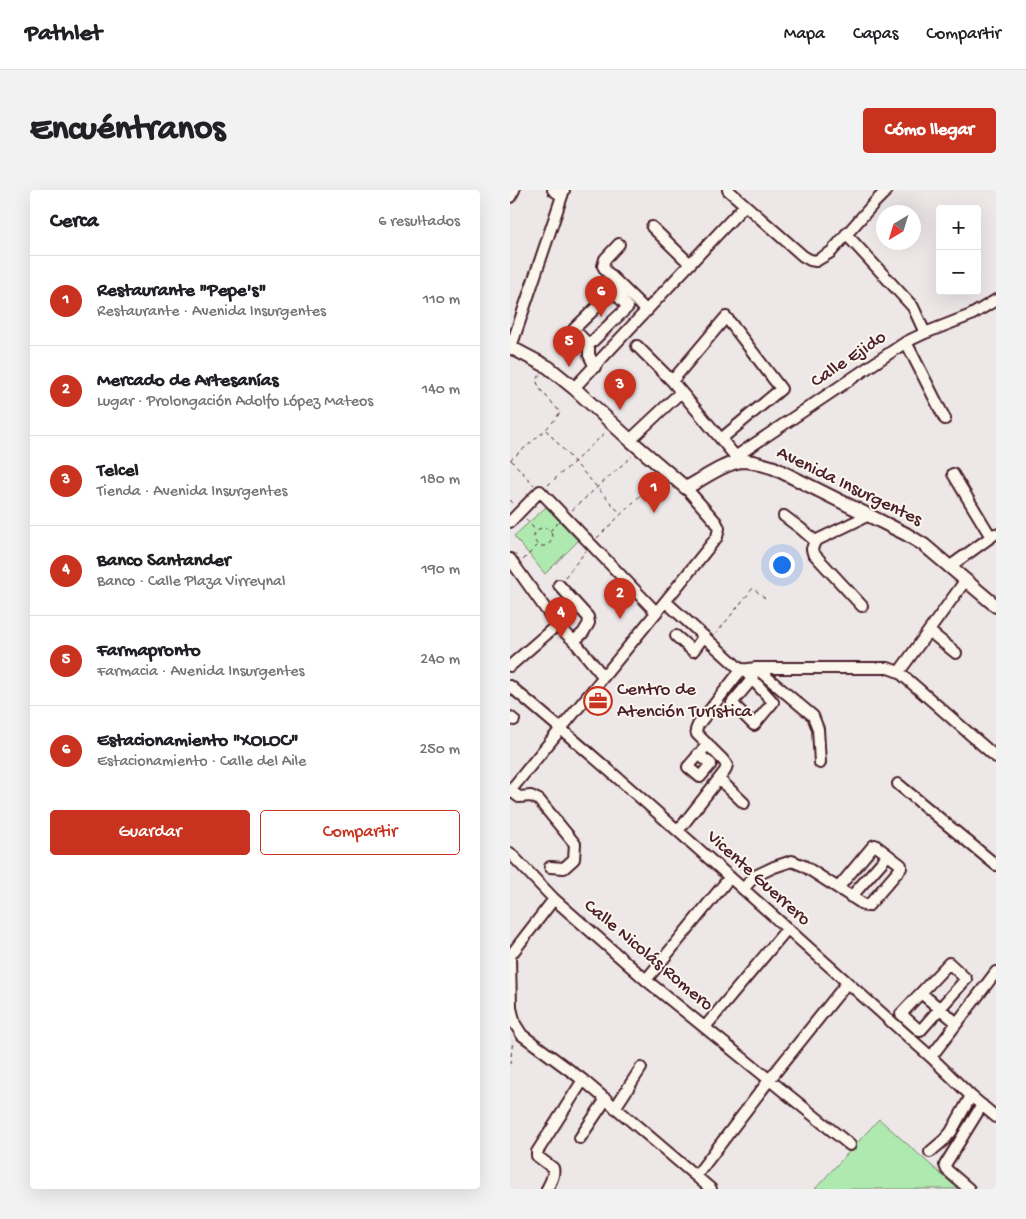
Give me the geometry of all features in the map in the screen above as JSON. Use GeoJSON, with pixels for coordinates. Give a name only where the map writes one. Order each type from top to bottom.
{"type":"FeatureCollection","features":[{"type":"Feature","properties":{"kind":"main road"},"geometry":{"type":"LineString","coordinates":[[510,347],[548,367],[686,488]]}},
{"type":"Feature","properties":{"kind":"main road","name":"Avenida Insurgentes"},"geometry":{"type":"LineString","coordinates":[[686,488],[733,460],[757,463],[774,468],[906,534],[996,606]]}},
{"type":"Feature","properties":{"kind":"street"},"geometry":{"type":"LineString","coordinates":[[510,197],[514,190]]}},
{"type":"Feature","properties":{"kind":"street"},"geometry":{"type":"LineString","coordinates":[[728,190],[803,256],[816,261],[831,252],[887,190]]}},
{"type":"Feature","properties":{"kind":"street"},"geometry":{"type":"LineString","coordinates":[[510,347],[560,192]]}},
{"type":"Feature","properties":{"kind":"street"},"geometry":{"type":"LineString","coordinates":[[574,388],[745,205]]}},
{"type":"Feature","properties":{"kind":"street"},"geometry":{"type":"LineString","coordinates":[[652,227],[690,264]]}},
{"type":"Feature","properties":{"kind":"street"},"geometry":{"type":"LineString","coordinates":[[846,234],[913,307],[925,333]]}},
{"type":"Feature","properties":{"kind":"street"},"geometry":{"type":"LineString","coordinates":[[619,244],[605,259],[603,266],[647,311]]}},
{"type":"Feature","properties":{"kind":"street"},"geometry":{"type":"LineString","coordinates":[[589,345],[612,321],[628,308],[613,291],[574,329],[589,345],[590,355],[595,366]]}},
{"type":"Feature","properties":{"kind":"street","name":"Calle Ejido"},"geometry":{"type":"LineString","coordinates":[[733,460],[906,342],[971,314],[996,300]]}},
{"type":"Feature","properties":{"kind":"street"},"geometry":{"type":"LineString","coordinates":[[672,381],[726,317],[781,389],[721,439]]}},
{"type":"Feature","properties":{"kind":"street"},"geometry":{"type":"LineString","coordinates":[[906,342],[945,419]]}},
{"type":"Feature","properties":{"kind":"street"},"geometry":{"type":"LineString","coordinates":[[636,346],[672,381],[721,439],[733,460]]}},
{"type":"Feature","properties":{"kind":"street"},"geometry":{"type":"LineString","coordinates":[[635,444],[681,392]]}},
{"type":"Feature","properties":{"kind":"street"},"geometry":{"type":"LineString","coordinates":[[949,567],[994,535],[953,474]]}},
{"type":"Feature","properties":{"kind":"street"},"geometry":{"type":"LineString","coordinates":[[550,867],[564,868],[574,860],[576,844],[539,800],[531,796],[519,797],[510,790],[717,538],[719,528],[716,522],[686,488]]}},
{"type":"Feature","properties":{"kind":"street"},"geometry":{"type":"LineString","coordinates":[[510,522],[540,492],[656,612]]}},
{"type":"Feature","properties":{"kind":"street"},"geometry":{"type":"LineString","coordinates":[[862,606],[813,554],[812,549],[815,541],[869,515]]}},
{"type":"Feature","properties":{"kind":"street"},"geometry":{"type":"LineString","coordinates":[[784,516],[815,541]]}},
{"type":"Feature","properties":{"kind":"street"},"geometry":{"type":"LineString","coordinates":[[513,563],[557,625],[574,641],[603,676]]}},
{"type":"Feature","properties":{"kind":"street"},"geometry":{"type":"LineString","coordinates":[[899,672],[965,581]]}},
{"type":"Feature","properties":{"kind":"street"},"geometry":{"type":"LineString","coordinates":[[559,585],[588,617],[589,623],[583,633],[574,641]]}},
{"type":"Feature","properties":{"kind":"street"},"geometry":{"type":"LineString","coordinates":[[666,602],[753,678]]}},
{"type":"Feature","properties":{"kind":"street"},"geometry":{"type":"LineString","coordinates":[[510,666],[557,625]]}},
{"type":"Feature","properties":{"kind":"street"},"geometry":{"type":"LineString","coordinates":[[929,631],[956,653]]}},
{"type":"Feature","properties":{"kind":"street"},"geometry":{"type":"LineString","coordinates":[[676,636],[693,651],[707,639]]}},
{"type":"Feature","properties":{"kind":"street"},"geometry":{"type":"LineString","coordinates":[[756,668],[813,716],[818,729],[820,763]]}},
{"type":"Feature","properties":{"kind":"street"},"geometry":{"type":"LineString","coordinates":[[678,830],[725,771],[727,765],[724,760],[697,734],[696,730],[742,670],[756,668],[888,668],[899,672],[996,758]]}},
{"type":"Feature","properties":{"kind":"street","name":"Vicente Guerrero"},"geometry":{"type":"LineString","coordinates":[[510,686],[678,830],[996,1117]]}},
{"type":"Feature","properties":{"kind":"street"},"geometry":{"type":"LineString","coordinates":[[698,754],[708,744]]}},
{"type":"Feature","properties":{"kind":"street"},"geometry":{"type":"LineString","coordinates":[[719,779],[744,803]]}},
{"type":"Feature","properties":{"kind":"street"},"geometry":{"type":"LineString","coordinates":[[898,784],[996,865]]}},
{"type":"Feature","properties":{"kind":"street"},"geometry":{"type":"LineString","coordinates":[[743,889],[756,876],[792,861],[804,866],[864,906],[868,906],[901,868],[901,865],[875,845],[838,888]]}},
{"type":"Feature","properties":{"kind":"street","name":"Calle Nicolás Romero"},"geometry":{"type":"LineString","coordinates":[[510,853],[554,898],[646,980],[850,1145]]}},
{"type":"Feature","properties":{"kind":"street"},"geometry":{"type":"LineString","coordinates":[[852,897],[888,855]]}},
{"type":"Feature","properties":{"kind":"street"},"geometry":{"type":"LineString","coordinates":[[646,980],[730,877]]}},
{"type":"Feature","properties":{"kind":"street"},"geometry":{"type":"LineString","coordinates":[[554,898],[510,957],[511,1008],[515,1024],[522,1035],[583,1080],[711,1189]]}},
{"type":"Feature","properties":{"kind":"street"},"geometry":{"type":"LineString","coordinates":[[705,1027],[786,929]]}},
{"type":"Feature","properties":{"kind":"street"},"geometry":{"type":"LineString","coordinates":[[949,963],[966,979],[940,1010],[920,1031],[901,1014],[949,963]]}},
{"type":"Feature","properties":{"kind":"street"},"geometry":{"type":"LineString","coordinates":[[931,1057],[996,972]]}},
{"type":"Feature","properties":{"kind":"street"},"geometry":{"type":"LineString","coordinates":[[696,1176],[847,983]]}},
{"type":"Feature","properties":{"kind":"street"},"geometry":{"type":"LineString","coordinates":[[921,993],[957,1023]]}},
{"type":"Feature","properties":{"kind":"street"},"geometry":{"type":"LineString","coordinates":[[615,1108],[642,1068]]}},
{"type":"Feature","properties":{"kind":"street"},"geometry":{"type":"LineString","coordinates":[[547,1189],[554,1170],[537,1156],[537,1152],[583,1080]]}},
{"type":"Feature","properties":{"kind":"street"},"geometry":{"type":"LineString","coordinates":[[930,1152],[952,1132],[971,1096]]}},
{"type":"Feature","properties":{"kind":"street"},"geometry":{"type":"LineString","coordinates":[[580,1138],[606,1100]]}},
{"type":"Feature","properties":{"kind":"street"},"geometry":{"type":"LineString","coordinates":[[969,1189],[947,1170],[944,1165],[982,1105]]}},
{"type":"Feature","properties":{"kind":"path"},"geometry":{"type":"LineString","coordinates":[[548,367],[536,380],[540,389],[560,412],[559,415],[510,460],[540,492],[614,425]]}},
{"type":"Feature","properties":{"kind":"path"},"geometry":{"type":"LineString","coordinates":[[545,429],[621,514]]}},
{"type":"Feature","properties":{"kind":"path"},"geometry":{"type":"LineString","coordinates":[[550,531],[597,487],[635,444]]}},
{"type":"Feature","properties":{"kind":"path"},"geometry":{"type":"LineString","coordinates":[[591,544],[665,470]]}},
{"type":"Feature","properties":{"kind":"path"},"geometry":{"type":"LineString","coordinates":[[539,545],[535,539],[537,532],[543,529],[550,531]]}},
{"type":"Feature","properties":{"kind":"path"},"geometry":{"type":"LineString","coordinates":[[513,563],[539,545],[546,546],[551,541],[550,531]]}},
{"type":"Feature","properties":{"kind":"path"},"geometry":{"type":"LineString","coordinates":[[707,639],[753,588],[766,599]]}},
{"type":"Feature","properties":{"kind":"path"},"geometry":{"type":"LineString","coordinates":[[510,1064],[515,1024]]}},
{"type":"Feature","properties":{"kind":"green space"},"geometry":{"type":"Polygon","coordinates":[[[546,507],[578,541],[545,574],[514,536],[546,507]]]}},
{"type":"Feature","properties":{"kind":"green space"},"geometry":{"type":"Polygon","coordinates":[[[879,1119],[958,1189],[815,1189],[879,1119]]]}},
{"type":"Feature","properties":{"kind":"place","name":"Estacionamiento \"XOLOC\""},"geometry":{"type":"Point","coordinates":[601,317]}},
{"type":"Feature","properties":{"kind":"place","name":"Farmapronto"},"geometry":{"type":"Point","coordinates":[569,367]}},
{"type":"Feature","properties":{"kind":"place","name":"Telcel"},"geometry":{"type":"Point","coordinates":[620,410]}},
{"type":"Feature","properties":{"kind":"place","name":"Restaurante \"Pepe's\""},"geometry":{"type":"Point","coordinates":[654,513]}},
{"type":"Feature","properties":{"kind":"place","name":"Mercado de Artesanías"},"geometry":{"type":"Point","coordinates":[620,619]}},
{"type":"Feature","properties":{"kind":"place","name":"Banco Santander"},"geometry":{"type":"Point","coordinates":[561,638]}},
{"type":"Feature","properties":{"kind":"place","name":"Centro de Atención Turística"},"geometry":{"type":"Point","coordinates":[598,701]}}]}
